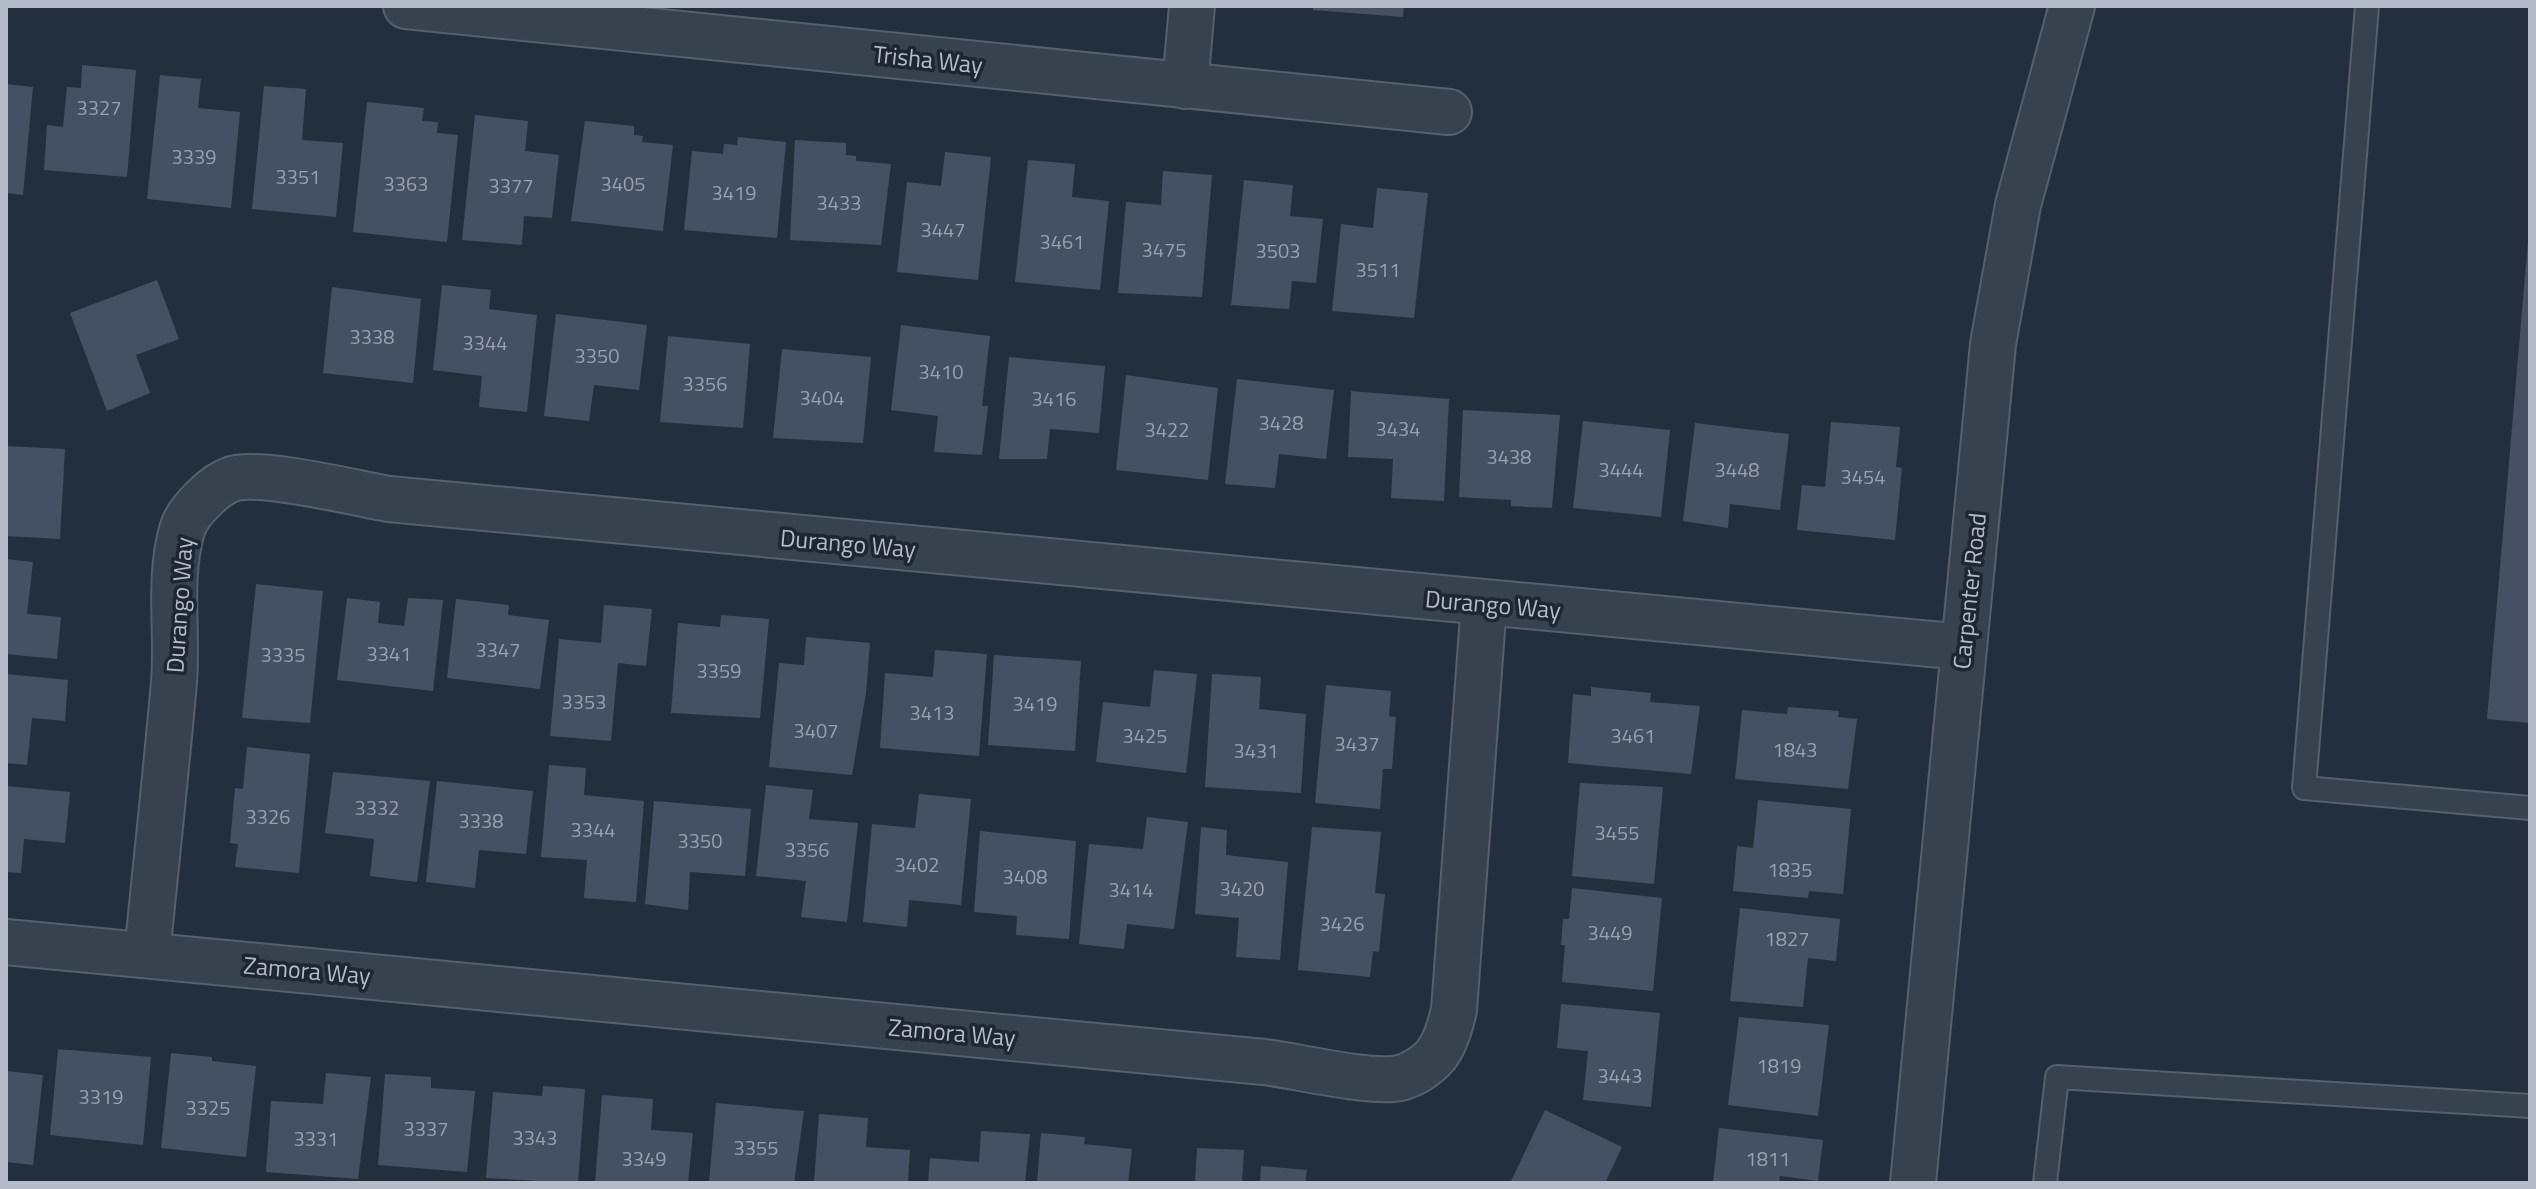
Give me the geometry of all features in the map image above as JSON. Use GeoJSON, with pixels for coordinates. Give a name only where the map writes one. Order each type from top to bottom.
{"type":"FeatureCollection","features":[{"type":"Feature","properties":{"kind":"street","name":"Trisha Way"},"geometry":{"type":"LineString","coordinates":[[406,6],[643,18],[1185,86],[1449,112]]}},
{"type":"Feature","properties":{"kind":"street"},"geometry":{"type":"LineString","coordinates":[[1185,86],[1192,6]]}},
{"type":"Feature","properties":{"kind":"street","name":"Carpenter Road"},"geometry":{"type":"LineString","coordinates":[[1913,1183],[1993,344],[2018,205],[2072,6]]}},
{"type":"Feature","properties":{"kind":"street","name":"Durango Way"},"geometry":{"type":"LineString","coordinates":[[147,955],[174,679],[176,565],[183,527],[206,496],[231,480],[247,477],[389,499],[1963,647]]}},
{"type":"Feature","properties":{"kind":"street","name":"Zamora Way"},"geometry":{"type":"LineString","coordinates":[[6,942],[1264,1062],[1396,1079],[1415,1072],[1434,1057],[1446,1038],[1454,1010],[1484,603]]}},
{"type":"Feature","properties":{"kind":"lane"},"geometry":{"type":"LineString","coordinates":[[2367,6],[2304,788],[2530,808]]}},
{"type":"Feature","properties":{"kind":"lane"},"geometry":{"type":"LineString","coordinates":[[2045,1183],[2057,1077],[2530,1106]]}},
{"type":"Feature","properties":{"kind":"building"},"geometry":{"type":"Polygon","coordinates":[[[1313,6],[1404,6],[1403,17],[1313,10],[1313,6]]]}},
{"type":"Feature","properties":{"kind":"building"},"geometry":{"type":"Polygon","coordinates":[[[82,65],[136,70],[127,177],[44,170],[47,125],[63,127],[67,87],[81,88],[82,65]]]}},
{"type":"Feature","properties":{"kind":"building"},"geometry":{"type":"Polygon","coordinates":[[[160,75],[201,79],[198,108],[240,112],[231,208],[147,199],[160,75]]]}},
{"type":"Feature","properties":{"kind":"building"},"geometry":{"type":"Polygon","coordinates":[[[6,84],[33,87],[23,195],[6,193],[6,84]]]}},
{"type":"Feature","properties":{"kind":"building"},"geometry":{"type":"Polygon","coordinates":[[[264,86],[306,89],[302,140],[343,143],[336,217],[252,209],[264,86]]]}},
{"type":"Feature","properties":{"kind":"building"},"geometry":{"type":"Polygon","coordinates":[[[367,102],[424,108],[422,121],[438,122],[437,133],[458,135],[447,242],[353,232],[367,102]]]}},
{"type":"Feature","properties":{"kind":"building"},"geometry":{"type":"Polygon","coordinates":[[[475,115],[528,121],[525,151],[559,155],[552,218],[524,216],[522,245],[462,240],[475,115]]]}},
{"type":"Feature","properties":{"kind":"building"},"geometry":{"type":"Polygon","coordinates":[[[585,121],[634,126],[634,135],[643,136],[642,142],[673,145],[663,231],[571,221],[585,121]]]}},
{"type":"Feature","properties":{"kind":"building"},"geometry":{"type":"Polygon","coordinates":[[[738,137],[786,142],[777,238],[684,230],[692,151],[723,154],[724,144],[737,145],[738,137]]]}},
{"type":"Feature","properties":{"kind":"building"},"geometry":{"type":"Polygon","coordinates":[[[795,140],[846,143],[846,155],[856,156],[856,161],[891,164],[881,245],[790,240],[795,140]]]}},
{"type":"Feature","properties":{"kind":"building"},"geometry":{"type":"Polygon","coordinates":[[[945,152],[991,157],[978,280],[897,272],[907,182],[941,186],[945,152]]]}},
{"type":"Feature","properties":{"kind":"building"},"geometry":{"type":"Polygon","coordinates":[[[1028,160],[1075,164],[1072,197],[1109,201],[1100,290],[1015,282],[1028,160]]]}},
{"type":"Feature","properties":{"kind":"building"},"geometry":{"type":"Polygon","coordinates":[[[1163,171],[1212,175],[1202,297],[1118,293],[1126,202],[1161,205],[1163,171]]]}},
{"type":"Feature","properties":{"kind":"building"},"geometry":{"type":"Polygon","coordinates":[[[1244,180],[1293,185],[1290,216],[1323,219],[1316,283],[1292,281],[1289,309],[1231,305],[1244,180]]]}},
{"type":"Feature","properties":{"kind":"building"},"geometry":{"type":"Polygon","coordinates":[[[1377,188],[1428,193],[1414,318],[1332,311],[1341,224],[1373,228],[1377,188]]]}},
{"type":"Feature","properties":{"kind":"building"},"geometry":{"type":"Polygon","coordinates":[[[2530,242],[2530,723],[2487,719],[2530,242]]]}},
{"type":"Feature","properties":{"kind":"building"},"geometry":{"type":"Polygon","coordinates":[[[157,280],[179,339],[136,355],[150,393],[107,411],[70,313],[157,280]]]}},
{"type":"Feature","properties":{"kind":"building"},"geometry":{"type":"Polygon","coordinates":[[[442,285],[491,290],[489,309],[537,315],[527,412],[479,407],[482,376],[433,370],[442,285]]]}},
{"type":"Feature","properties":{"kind":"building"},"geometry":{"type":"Polygon","coordinates":[[[332,287],[421,299],[413,383],[323,373],[332,287]]]}},
{"type":"Feature","properties":{"kind":"building"},"geometry":{"type":"Polygon","coordinates":[[[556,314],[647,325],[639,390],[594,385],[589,421],[544,416],[556,314]]]}},
{"type":"Feature","properties":{"kind":"building"},"geometry":{"type":"Polygon","coordinates":[[[901,325],[990,336],[982,406],[988,406],[982,455],[934,452],[938,416],[891,410],[901,325]]]}},
{"type":"Feature","properties":{"kind":"building"},"geometry":{"type":"Polygon","coordinates":[[[668,336],[750,344],[743,428],[660,422],[668,336]]]}},
{"type":"Feature","properties":{"kind":"building"},"geometry":{"type":"Polygon","coordinates":[[[782,349],[871,357],[863,443],[773,438],[782,349]]]}},
{"type":"Feature","properties":{"kind":"building"},"geometry":{"type":"Polygon","coordinates":[[[1009,357],[1105,366],[1099,433],[1050,429],[1047,459],[999,459],[1009,357]]]}},
{"type":"Feature","properties":{"kind":"building"},"geometry":{"type":"Polygon","coordinates":[[[1126,375],[1218,388],[1208,480],[1116,470],[1126,375]]]}},
{"type":"Feature","properties":{"kind":"building"},"geometry":{"type":"Polygon","coordinates":[[[1237,379],[1334,390],[1326,459],[1279,454],[1275,488],[1225,484],[1237,379]]]}},
{"type":"Feature","properties":{"kind":"building"},"geometry":{"type":"Polygon","coordinates":[[[1351,391],[1449,399],[1444,501],[1391,498],[1393,459],[1348,457],[1351,391]]]}},
{"type":"Feature","properties":{"kind":"building"},"geometry":{"type":"Polygon","coordinates":[[[1463,410],[1560,415],[1552,508],[1511,506],[1511,500],[1459,497],[1463,410]]]}},
{"type":"Feature","properties":{"kind":"building"},"geometry":{"type":"Polygon","coordinates":[[[1583,421],[1670,430],[1661,517],[1573,508],[1583,421]]]}},
{"type":"Feature","properties":{"kind":"building"},"geometry":{"type":"Polygon","coordinates":[[[1831,422],[1900,427],[1896,467],[1902,468],[1895,540],[1797,530],[1802,485],[1825,487],[1831,422]]]}},
{"type":"Feature","properties":{"kind":"building"},"geometry":{"type":"Polygon","coordinates":[[[1695,423],[1789,434],[1780,510],[1730,504],[1728,528],[1683,521],[1695,423]]]}},
{"type":"Feature","properties":{"kind":"building"},"geometry":{"type":"Polygon","coordinates":[[[6,446],[65,449],[60,539],[6,536],[6,446]]]}},
{"type":"Feature","properties":{"kind":"building"},"geometry":{"type":"Polygon","coordinates":[[[6,559],[33,562],[27,614],[61,617],[57,659],[6,654],[6,559]]]}},
{"type":"Feature","properties":{"kind":"building"},"geometry":{"type":"Polygon","coordinates":[[[256,584],[323,591],[310,723],[242,718],[256,584]]]}},
{"type":"Feature","properties":{"kind":"building"},"geometry":{"type":"Polygon","coordinates":[[[347,598],[380,602],[378,623],[404,626],[408,598],[443,600],[433,691],[337,680],[347,598]]]}},
{"type":"Feature","properties":{"kind":"building"},"geometry":{"type":"Polygon","coordinates":[[[456,599],[509,605],[508,615],[549,620],[540,689],[447,678],[456,599]]]}},
{"type":"Feature","properties":{"kind":"building"},"geometry":{"type":"Polygon","coordinates":[[[604,605],[652,609],[646,666],[618,663],[611,741],[550,736],[559,639],[601,643],[604,605]]]}},
{"type":"Feature","properties":{"kind":"building"},"geometry":{"type":"Polygon","coordinates":[[[721,615],[769,619],[760,718],[671,713],[678,623],[720,627],[721,615]]]}},
{"type":"Feature","properties":{"kind":"building"},"geometry":{"type":"Polygon","coordinates":[[[806,637],[870,643],[866,693],[852,775],[769,767],[779,663],[804,665],[806,637]]]}},
{"type":"Feature","properties":{"kind":"building"},"geometry":{"type":"Polygon","coordinates":[[[935,650],[987,654],[979,756],[880,748],[885,673],[933,677],[935,650]]]}},
{"type":"Feature","properties":{"kind":"building"},"geometry":{"type":"Polygon","coordinates":[[[994,655],[1081,661],[1075,751],[988,745],[994,655]]]}},
{"type":"Feature","properties":{"kind":"building"},"geometry":{"type":"Polygon","coordinates":[[[1154,670],[1197,674],[1186,773],[1096,762],[1103,702],[1150,707],[1154,670]]]}},
{"type":"Feature","properties":{"kind":"building"},"geometry":{"type":"Polygon","coordinates":[[[6,674],[68,680],[65,721],[32,718],[27,765],[6,763],[6,674]]]}},
{"type":"Feature","properties":{"kind":"building"},"geometry":{"type":"Polygon","coordinates":[[[1212,674],[1261,677],[1259,709],[1306,714],[1301,793],[1205,787],[1212,674]]]}},
{"type":"Feature","properties":{"kind":"building"},"geometry":{"type":"Polygon","coordinates":[[[1326,685],[1391,691],[1389,716],[1396,717],[1392,769],[1383,769],[1380,809],[1315,803],[1326,685]]]}},
{"type":"Feature","properties":{"kind":"building"},"geometry":{"type":"Polygon","coordinates":[[[1591,687],[1651,693],[1650,702],[1700,706],[1691,774],[1568,763],[1573,694],[1591,696],[1591,687]]]}},
{"type":"Feature","properties":{"kind":"building"},"geometry":{"type":"Polygon","coordinates":[[[1788,707],[1839,711],[1838,717],[1857,719],[1848,789],[1735,779],[1742,710],[1787,714],[1788,707]]]}},
{"type":"Feature","properties":{"kind":"building"},"geometry":{"type":"Polygon","coordinates":[[[247,747],[310,754],[299,873],[235,867],[238,844],[230,843],[235,788],[243,789],[247,747]]]}},
{"type":"Feature","properties":{"kind":"building"},"geometry":{"type":"Polygon","coordinates":[[[549,765],[586,768],[584,795],[644,801],[636,902],[584,898],[587,860],[541,857],[549,765]]]}},
{"type":"Feature","properties":{"kind":"building"},"geometry":{"type":"Polygon","coordinates":[[[333,772],[430,781],[417,882],[370,876],[374,839],[325,833],[333,772]]]}},
{"type":"Feature","properties":{"kind":"building"},"geometry":{"type":"Polygon","coordinates":[[[437,781],[533,791],[526,854],[479,850],[475,888],[426,882],[437,781]]]}},
{"type":"Feature","properties":{"kind":"building"},"geometry":{"type":"Polygon","coordinates":[[[1580,783],[1663,787],[1654,884],[1572,876],[1580,783]]]}},
{"type":"Feature","properties":{"kind":"building"},"geometry":{"type":"Polygon","coordinates":[[[766,785],[813,790],[809,819],[858,823],[847,922],[801,917],[806,881],[756,876],[766,785]]]}},
{"type":"Feature","properties":{"kind":"building"},"geometry":{"type":"Polygon","coordinates":[[[6,786],[70,792],[65,843],[24,839],[21,873],[6,872],[6,786]]]}},
{"type":"Feature","properties":{"kind":"building"},"geometry":{"type":"Polygon","coordinates":[[[919,794],[971,799],[961,905],[909,900],[907,927],[863,922],[872,824],[915,828],[919,794]]]}},
{"type":"Feature","properties":{"kind":"building"},"geometry":{"type":"Polygon","coordinates":[[[1758,800],[1851,809],[1843,894],[1809,891],[1808,898],[1733,891],[1737,846],[1753,848],[1758,800]]]}},
{"type":"Feature","properties":{"kind":"building"},"geometry":{"type":"Polygon","coordinates":[[[654,801],[751,809],[745,876],[690,872],[688,910],[645,904],[654,801]]]}},
{"type":"Feature","properties":{"kind":"building"},"geometry":{"type":"Polygon","coordinates":[[[1147,817],[1188,822],[1174,929],[1127,924],[1124,949],[1079,944],[1089,844],[1143,849],[1147,817]]]}},
{"type":"Feature","properties":{"kind":"building"},"geometry":{"type":"Polygon","coordinates":[[[1201,827],[1227,830],[1226,855],[1288,862],[1280,960],[1236,957],[1239,918],[1195,914],[1201,827]]]}},
{"type":"Feature","properties":{"kind":"building"},"geometry":{"type":"Polygon","coordinates":[[[1312,827],[1381,832],[1375,893],[1385,894],[1379,952],[1373,951],[1370,977],[1298,970],[1312,827]]]}},
{"type":"Feature","properties":{"kind":"building"},"geometry":{"type":"Polygon","coordinates":[[[980,831],[1076,841],[1069,939],[1016,935],[1017,916],[974,912],[980,831]]]}},
{"type":"Feature","properties":{"kind":"building"},"geometry":{"type":"Polygon","coordinates":[[[1572,888],[1662,898],[1653,991],[1562,982],[1565,945],[1561,945],[1563,919],[1569,919],[1572,888]]]}},
{"type":"Feature","properties":{"kind":"building"},"geometry":{"type":"Polygon","coordinates":[[[1740,908],[1840,919],[1836,961],[1808,958],[1803,1007],[1730,1001],[1740,908]]]}},
{"type":"Feature","properties":{"kind":"building"},"geometry":{"type":"Polygon","coordinates":[[[1561,1004],[1660,1013],[1651,1107],[1583,1100],[1588,1051],[1557,1048],[1561,1004]]]}},
{"type":"Feature","properties":{"kind":"building"},"geometry":{"type":"Polygon","coordinates":[[[1739,1017],[1829,1025],[1818,1116],[1728,1105],[1739,1017]]]}},
{"type":"Feature","properties":{"kind":"building"},"geometry":{"type":"Polygon","coordinates":[[[58,1049],[151,1057],[143,1145],[50,1135],[58,1049]]]}},
{"type":"Feature","properties":{"kind":"building"},"geometry":{"type":"Polygon","coordinates":[[[171,1053],[256,1066],[246,1157],[161,1148],[171,1053]]]}},
{"type":"Feature","properties":{"kind":"building"},"geometry":{"type":"Polygon","coordinates":[[[6,1071],[43,1075],[33,1165],[6,1162],[6,1071]]]}},
{"type":"Feature","properties":{"kind":"building"},"geometry":{"type":"Polygon","coordinates":[[[326,1073],[371,1077],[358,1179],[266,1172],[271,1101],[323,1104],[326,1073]]]}},
{"type":"Feature","properties":{"kind":"building"},"geometry":{"type":"Polygon","coordinates":[[[385,1074],[431,1077],[431,1088],[475,1091],[467,1172],[378,1165],[385,1074]]]}},
{"type":"Feature","properties":{"kind":"building"},"geometry":{"type":"Polygon","coordinates":[[[543,1086],[585,1089],[578,1183],[486,1178],[493,1092],[542,1096],[543,1086]]]}},
{"type":"Feature","properties":{"kind":"building"},"geometry":{"type":"Polygon","coordinates":[[[602,1095],[653,1099],[651,1130],[693,1133],[688,1183],[595,1183],[602,1095]]]}},
{"type":"Feature","properties":{"kind":"building"},"geometry":{"type":"Polygon","coordinates":[[[716,1103],[804,1111],[794,1183],[709,1183],[716,1103]]]}},
{"type":"Feature","properties":{"kind":"building"},"geometry":{"type":"Polygon","coordinates":[[[1545,1110],[1622,1147],[1605,1183],[1510,1183],[1545,1110]]]}},
{"type":"Feature","properties":{"kind":"building"},"geometry":{"type":"Polygon","coordinates":[[[819,1114],[868,1118],[866,1147],[910,1150],[908,1183],[814,1183],[819,1114]]]}},
{"type":"Feature","properties":{"kind":"building"},"geometry":{"type":"Polygon","coordinates":[[[1719,1128],[1823,1140],[1818,1181],[1780,1176],[1779,1183],[1713,1183],[1719,1128]]]}},
{"type":"Feature","properties":{"kind":"building"},"geometry":{"type":"Polygon","coordinates":[[[981,1131],[1030,1134],[1025,1183],[928,1183],[930,1158],[979,1162],[981,1131]]]}},
{"type":"Feature","properties":{"kind":"building"},"geometry":{"type":"Polygon","coordinates":[[[1041,1133],[1085,1137],[1084,1144],[1132,1149],[1128,1183],[1037,1183],[1041,1133]]]}},
{"type":"Feature","properties":{"kind":"building"},"geometry":{"type":"Polygon","coordinates":[[[1197,1148],[1244,1150],[1242,1183],[1195,1183],[1197,1148]]]}},
{"type":"Feature","properties":{"kind":"building"},"geometry":{"type":"Polygon","coordinates":[[[1261,1166],[1307,1170],[1305,1183],[1260,1183],[1261,1166]]]}}]}
